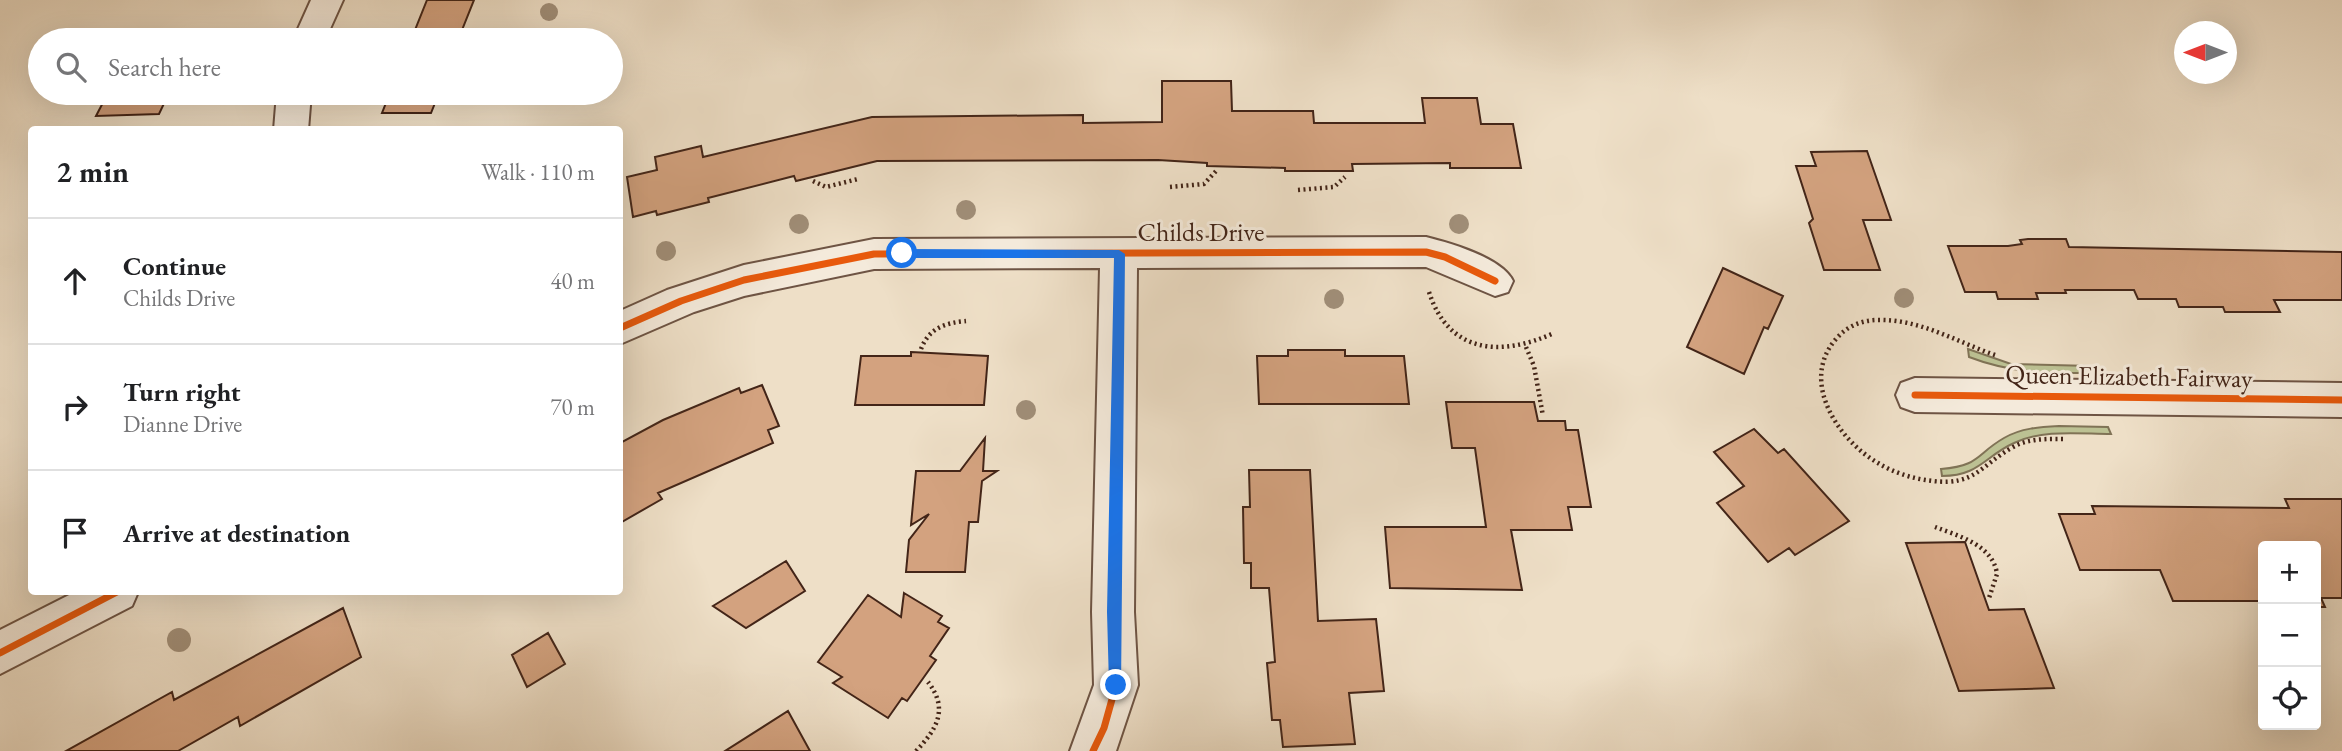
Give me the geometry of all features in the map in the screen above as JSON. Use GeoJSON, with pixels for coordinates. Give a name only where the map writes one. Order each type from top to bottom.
{"type":"FeatureCollection","features":[{"type":"Feature","properties":{"kind":"street"},"geometry":{"type":"LineString","coordinates":[[314,28],[327,0]]}},
{"type":"Feature","properties":{"kind":"street"},"geometry":{"type":"LineString","coordinates":[[291,126],[293,105]]}},
{"type":"Feature","properties":{"kind":"street","name":"Childs Drive"},"geometry":{"type":"LineString","coordinates":[[623,326],[674,301],[700,292],[806,266],[874,254],[1426,252],[1445,257],[1495,281]]}},
{"type":"Feature","properties":{"kind":"street"},"geometry":{"type":"LineString","coordinates":[[1093,751],[1104,728],[1116,685],[1113,612],[1119,254]]}},
{"type":"Feature","properties":{"kind":"street","name":"Queen Elizabeth Fairway"},"geometry":{"type":"LineString","coordinates":[[1915,395],[2342,400]]}},
{"type":"Feature","properties":{"kind":"street"},"geometry":{"type":"LineString","coordinates":[[0,653],[111,595]]}},
{"type":"Feature","properties":{"kind":"path"},"geometry":{"type":"LineString","coordinates":[[1170,187],[1203,185],[1215,177],[1217,170]]}},
{"type":"Feature","properties":{"kind":"path"},"geometry":{"type":"LineString","coordinates":[[1298,190],[1334,187],[1345,177]]}},
{"type":"Feature","properties":{"kind":"path"},"geometry":{"type":"LineString","coordinates":[[813,181],[826,187],[858,179]]}},
{"type":"Feature","properties":{"kind":"path"},"geometry":{"type":"LineString","coordinates":[[1427,283],[1436,314],[1459,336],[1497,349],[1525,347],[1553,333]]}},
{"type":"Feature","properties":{"kind":"path"},"geometry":{"type":"LineString","coordinates":[[921,349],[932,330],[943,324],[966,321]]}},
{"type":"Feature","properties":{"kind":"path"},"geometry":{"type":"LineString","coordinates":[[1525,347],[1534,366],[1543,416]]}},
{"type":"Feature","properties":{"kind":"path"},"geometry":{"type":"LineString","coordinates":[[1935,527],[1971,542],[1994,562],[1997,575],[1989,598]]}},
{"type":"Feature","properties":{"kind":"path"},"geometry":{"type":"LineString","coordinates":[[916,751],[937,728],[942,716],[939,698],[928,682]]}},
{"type":"Feature","properties":{"kind":"green space"},"geometry":{"type":"Polygon","coordinates":[[[1968,349],[2011,364],[2091,366],[2095,373],[2016,370],[1969,357],[1968,349]]]}},
{"type":"Feature","properties":{"kind":"green space"},"geometry":{"type":"Polygon","coordinates":[[[2059,426],[2108,427],[2111,434],[2062,433],[2037,436],[2004,448],[1965,473],[1942,476],[1941,469],[1971,462],[2017,432],[2059,426]]]}},
{"type":"Feature","properties":{"kind":"building"},"geometry":{"type":"Polygon","coordinates":[[[427,0],[474,0],[463,28],[416,28],[427,0]]]}},
{"type":"Feature","properties":{"kind":"building"},"geometry":{"type":"Polygon","coordinates":[[[1162,81],[1231,81],[1232,111],[1313,111],[1314,123],[1425,123],[1422,98],[1477,98],[1481,124],[1513,124],[1521,168],[1450,168],[1450,163],[1352,164],[1353,171],[1285,171],[1285,168],[1207,166],[1207,163],[1158,160],[877,161],[796,181],[794,176],[708,198],[709,202],[657,215],[656,211],[633,217],[627,177],[657,170],[655,157],[701,146],[703,157],[872,117],[1083,115],[1083,123],[1162,122],[1162,81]]]}},
{"type":"Feature","properties":{"kind":"building"},"geometry":{"type":"Polygon","coordinates":[[[102,105],[163,105],[159,114],[96,116],[102,105]]]}},
{"type":"Feature","properties":{"kind":"building"},"geometry":{"type":"Polygon","coordinates":[[[385,105],[434,105],[431,113],[382,113],[385,105]]]}},
{"type":"Feature","properties":{"kind":"building"},"geometry":{"type":"Polygon","coordinates":[[[1867,151],[1891,220],[1863,220],[1880,270],[1824,270],[1809,223],[1813,219],[1796,166],[1816,166],[1811,152],[1867,151]]]}},
{"type":"Feature","properties":{"kind":"building"},"geometry":{"type":"Polygon","coordinates":[[[2066,239],[2069,247],[2342,252],[2342,300],[2274,300],[2280,312],[2225,312],[2223,307],[2179,307],[2176,299],[2138,299],[2134,290],[2065,290],[2066,293],[2036,293],[2038,299],[1998,299],[1996,292],[1965,292],[1948,246],[2008,246],[2022,244],[2020,240],[2066,239]]]}},
{"type":"Feature","properties":{"kind":"building"},"geometry":{"type":"Polygon","coordinates":[[[1723,268],[1783,296],[1768,329],[1764,327],[1744,374],[1687,347],[1723,268]]]}},
{"type":"Feature","properties":{"kind":"building"},"geometry":{"type":"Polygon","coordinates":[[[1288,350],[1345,350],[1345,356],[1404,356],[1409,404],[1259,404],[1257,356],[1288,356],[1288,350]]]}},
{"type":"Feature","properties":{"kind":"building"},"geometry":{"type":"Polygon","coordinates":[[[911,352],[988,356],[984,405],[855,405],[861,356],[911,356],[911,352]]]}},
{"type":"Feature","properties":{"kind":"building"},"geometry":{"type":"Polygon","coordinates":[[[762,385],[779,426],[768,430],[773,443],[658,493],[662,499],[623,521],[623,441],[663,420],[739,388],[741,393],[762,385]]]}},
{"type":"Feature","properties":{"kind":"building"},"geometry":{"type":"Polygon","coordinates":[[[1446,402],[1534,402],[1538,421],[1565,421],[1566,430],[1578,430],[1591,507],[1568,507],[1572,530],[1511,530],[1522,590],[1390,588],[1385,527],[1486,527],[1475,448],[1452,448],[1446,402]]]}},
{"type":"Feature","properties":{"kind":"building"},"geometry":{"type":"Polygon","coordinates":[[[1754,429],[1778,453],[1784,449],[1849,521],[1795,555],[1789,548],[1768,562],[1717,503],[1744,486],[1714,452],[1754,429]]]}},
{"type":"Feature","properties":{"kind":"building"},"geometry":{"type":"Polygon","coordinates":[[[985,438],[983,471],[997,471],[982,481],[978,522],[969,522],[965,572],[906,572],[909,540],[929,514],[911,525],[916,471],[960,471],[985,438]]]}},
{"type":"Feature","properties":{"kind":"building"},"geometry":{"type":"Polygon","coordinates":[[[1249,470],[1310,470],[1318,621],[1376,619],[1384,691],[1349,693],[1355,744],[1283,747],[1280,720],[1272,720],[1267,663],[1275,662],[1269,588],[1251,588],[1251,563],[1244,563],[1243,507],[1250,507],[1249,470]]]}},
{"type":"Feature","properties":{"kind":"building"},"geometry":{"type":"Polygon","coordinates":[[[2285,499],[2342,499],[2342,598],[2321,598],[2321,541],[2258,541],[2258,601],[2173,601],[2160,570],[2080,570],[2059,514],[2095,514],[2092,506],[2289,508],[2285,499]]]}},
{"type":"Feature","properties":{"kind":"building"},"geometry":{"type":"Polygon","coordinates":[[[1965,542],[1989,610],[2024,609],[2054,688],[1959,691],[1906,543],[1965,542]]]}},
{"type":"Feature","properties":{"kind":"building"},"geometry":{"type":"Polygon","coordinates":[[[786,561],[805,591],[746,628],[713,606],[786,561]]]}},
{"type":"Feature","properties":{"kind":"building"},"geometry":{"type":"Polygon","coordinates":[[[904,593],[942,616],[938,622],[949,628],[930,656],[936,660],[907,701],[902,698],[888,718],[833,683],[842,677],[818,662],[868,595],[901,617],[904,593]]]}},
{"type":"Feature","properties":{"kind":"building"},"geometry":{"type":"Polygon","coordinates":[[[343,608],[361,657],[240,726],[238,717],[178,751],[66,751],[172,692],[174,700],[343,608]]]}},
{"type":"Feature","properties":{"kind":"building"},"geometry":{"type":"Polygon","coordinates":[[[548,633],[565,664],[527,687],[512,655],[548,633]]]}},
{"type":"Feature","properties":{"kind":"building"},"geometry":{"type":"Polygon","coordinates":[[[788,711],[810,751],[725,751],[788,711]]]}},
{"type":"Feature","properties":{"kind":"cycle path"},"geometry":{"type":"LineString","coordinates":[[623,326],[681,301],[744,280],[874,254],[1426,252],[1445,257],[1495,281]]}},
{"type":"Feature","properties":{"kind":"cycle path"},"geometry":{"type":"LineString","coordinates":[[1093,751],[1104,728],[1116,685],[1113,612],[1119,254]]}},
{"type":"Feature","properties":{"kind":"cycle path"},"geometry":{"type":"LineString","coordinates":[[1915,395],[2342,400]]}},
{"type":"Feature","properties":{"kind":"cycle path"},"geometry":{"type":"LineString","coordinates":[[0,653],[111,595]]}},
{"type":"Feature","properties":{"kind":"route"},"geometry":{"type":"LineString","coordinates":[[902,253],[1119,254],[1113,612],[1116,685]]}}]}
